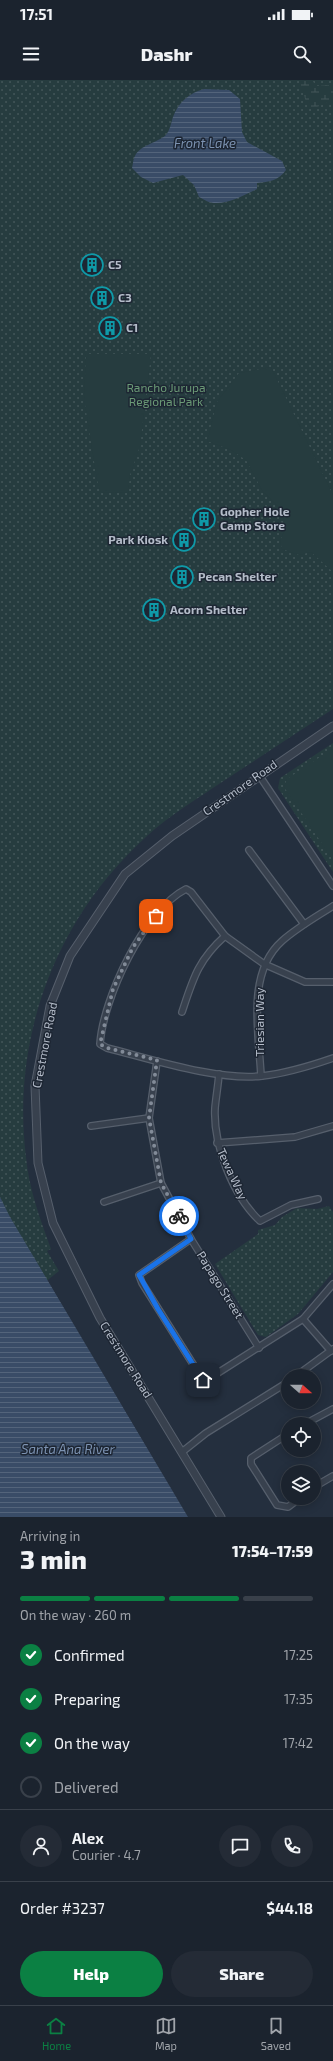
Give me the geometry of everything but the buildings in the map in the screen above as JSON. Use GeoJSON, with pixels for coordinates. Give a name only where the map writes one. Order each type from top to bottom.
{"type":"FeatureCollection","features":[{"type":"Feature","properties":{"kind":"street","name":"Crestmore Road"},"geometry":{"type":"LineString","coordinates":[[221,1517],[100,1318],[53,1222],[38,1163],[35,1086],[50,1006],[70,956],[125,874],[172,836],[259,775],[333,726]]}},
{"type":"Feature","properties":{"kind":"street"},"geometry":{"type":"LineString","coordinates":[[259,775],[333,886]]}},
{"type":"Feature","properties":{"kind":"street"},"geometry":{"type":"LineString","coordinates":[[250,850],[304,924]]}},
{"type":"Feature","properties":{"kind":"street"},"geometry":{"type":"LineString","coordinates":[[333,982],[305,982],[264,964],[225,936],[191,892],[186,889],[164,906],[133,947],[113,989],[100,1044],[107,1048],[219,1074],[261,1076],[297,1070],[333,1058]]}},
{"type":"Feature","properties":{"kind":"street","name":"Triesian Way"},"geometry":{"type":"LineString","coordinates":[[261,1076],[257,1000],[264,964],[281,942],[304,924],[333,906]]}},
{"type":"Feature","properties":{"kind":"street"},"geometry":{"type":"LineString","coordinates":[[182,1012],[196,971],[210,949],[225,936]]}},
{"type":"Feature","properties":{"kind":"street","name":"Papago Street"},"geometry":{"type":"LineString","coordinates":[[157,1060],[149,1118],[161,1183],[191,1239],[259,1348]]}},
{"type":"Feature","properties":{"kind":"street","name":"Tewa Way"},"geometry":{"type":"LineString","coordinates":[[219,1074],[215,1109],[218,1143],[239,1193],[260,1221],[291,1205],[318,1199]]}},
{"type":"Feature","properties":{"kind":"street"},"geometry":{"type":"LineString","coordinates":[[91,1126],[149,1118]]}},
{"type":"Feature","properties":{"kind":"street"},"geometry":{"type":"LineString","coordinates":[[218,1143],[295,1137],[333,1126]]}},
{"type":"Feature","properties":{"kind":"street"},"geometry":{"type":"LineString","coordinates":[[104,1202],[161,1183]]}},
{"type":"Feature","properties":{"kind":"street"},"geometry":{"type":"LineString","coordinates":[[191,1239],[139,1275],[154,1303],[203,1380],[210,1378],[303,1319],[333,1284]]}},
{"type":"Feature","properties":{"kind":"street"},"geometry":{"type":"LineString","coordinates":[[303,1319],[332,1350],[306,1369]]}},
{"type":"Feature","properties":{"kind":"street"},"geometry":{"type":"LineString","coordinates":[[182,1452],[206,1433],[281,1386]]}},
{"type":"Feature","properties":{"kind":"street"},"geometry":{"type":"LineString","coordinates":[[319,1417],[333,1409]]}},
{"type":"Feature","properties":{"kind":"street"},"geometry":{"type":"LineString","coordinates":[[281,1439],[251,1458],[251,1464],[277,1506],[288,1507],[291,1505]]}},
{"type":"Feature","properties":{"kind":"street"},"geometry":{"type":"LineString","coordinates":[[321,1483],[333,1476]]}},
{"type":"Feature","properties":{"kind":"green space","name":"Rancho Jurupa Regional Park"},"geometry":{"type":"Polygon","coordinates":[[[0,80],[333,80],[333,709],[193,801],[156,828],[115,868],[88,903],[65,941],[47,982],[34,1024],[26,1067],[23,1112],[27,1169],[32,1192],[51,1249],[47,1251],[59,1271],[0,1318],[0,80]]]}},
{"type":"Feature","properties":{"kind":"green space"},"geometry":{"type":"Polygon","coordinates":[[[299,80],[312,80],[316,86],[330,85],[333,83],[333,100],[315,108],[308,108],[299,80]]]}},
{"type":"Feature","properties":{"kind":"green space"},"geometry":{"type":"Polygon","coordinates":[[[86,354],[151,354],[140,446],[130,475],[128,493],[101,492],[97,480],[84,398],[86,354]]]}},
{"type":"Feature","properties":{"kind":"green space"},"geometry":{"type":"Polygon","coordinates":[[[271,367],[333,495],[333,572],[311,552],[299,555],[282,549],[280,541],[286,527],[281,509],[263,492],[246,460],[231,450],[207,441],[217,402],[239,373],[271,367]]]}},
{"type":"Feature","properties":{"kind":"green space"},"geometry":{"type":"Polygon","coordinates":[[[333,743],[333,872],[278,788],[280,778],[333,743]]]}},
{"type":"Feature","properties":{"kind":"green space"},"geometry":{"type":"Polygon","coordinates":[[[332,749],[333,860],[284,787],[287,779],[332,749]]]}},
{"type":"Feature","properties":{"kind":"green space"},"geometry":{"type":"Polygon","coordinates":[[[329,1206],[333,1212],[333,1272],[298,1314],[266,1337],[258,1335],[215,1264],[258,1234],[258,1230],[275,1225],[282,1217],[297,1208],[317,1209],[329,1206]]]}},
{"type":"Feature","properties":{"kind":"water","name":"Front Lake"},"geometry":{"type":"Polygon","coordinates":[[[204,89],[229,90],[240,99],[242,132],[247,142],[282,161],[286,170],[280,177],[257,183],[257,189],[236,199],[214,203],[208,202],[199,197],[194,185],[183,175],[153,183],[141,177],[132,168],[137,152],[166,135],[175,112],[181,103],[189,96],[204,89]]]}},
{"type":"Feature","properties":{"kind":"water","name":"Santa Ana River"},"geometry":{"type":"Polygon","coordinates":[[[0,1197],[10,1217],[188,1517],[0,1517],[0,1197]]]}},
{"type":"Feature","properties":{"kind":"way so far"},"geometry":{"type":"LineString","coordinates":[[156,916],[133,947],[113,989],[100,1044],[107,1048],[157,1060],[149,1118],[161,1183],[179,1216]]}},
{"type":"Feature","properties":{"kind":"place","name":"C5"},"geometry":{"type":"Point","coordinates":[92,265]}},
{"type":"Feature","properties":{"kind":"place","name":"C3"},"geometry":{"type":"Point","coordinates":[102,298]}},
{"type":"Feature","properties":{"kind":"place","name":"C1"},"geometry":{"type":"Point","coordinates":[110,328]}},
{"type":"Feature","properties":{"kind":"place","name":"Gopher Hole Camp Store"},"geometry":{"type":"Point","coordinates":[204,519]}},
{"type":"Feature","properties":{"kind":"place","name":"Park Kiosk"},"geometry":{"type":"Point","coordinates":[184,540]}},
{"type":"Feature","properties":{"kind":"place","name":"Pecan Shelter"},"geometry":{"type":"Point","coordinates":[182,577]}},
{"type":"Feature","properties":{"kind":"place","name":"Acorn Shelter"},"geometry":{"type":"Point","coordinates":[154,610]}},
{"type":"Feature","properties":{"kind":"route"},"geometry":{"type":"LineString","coordinates":[[179,1216],[191,1239],[139,1275],[142,1283],[199,1376],[203,1380]]}}]}
